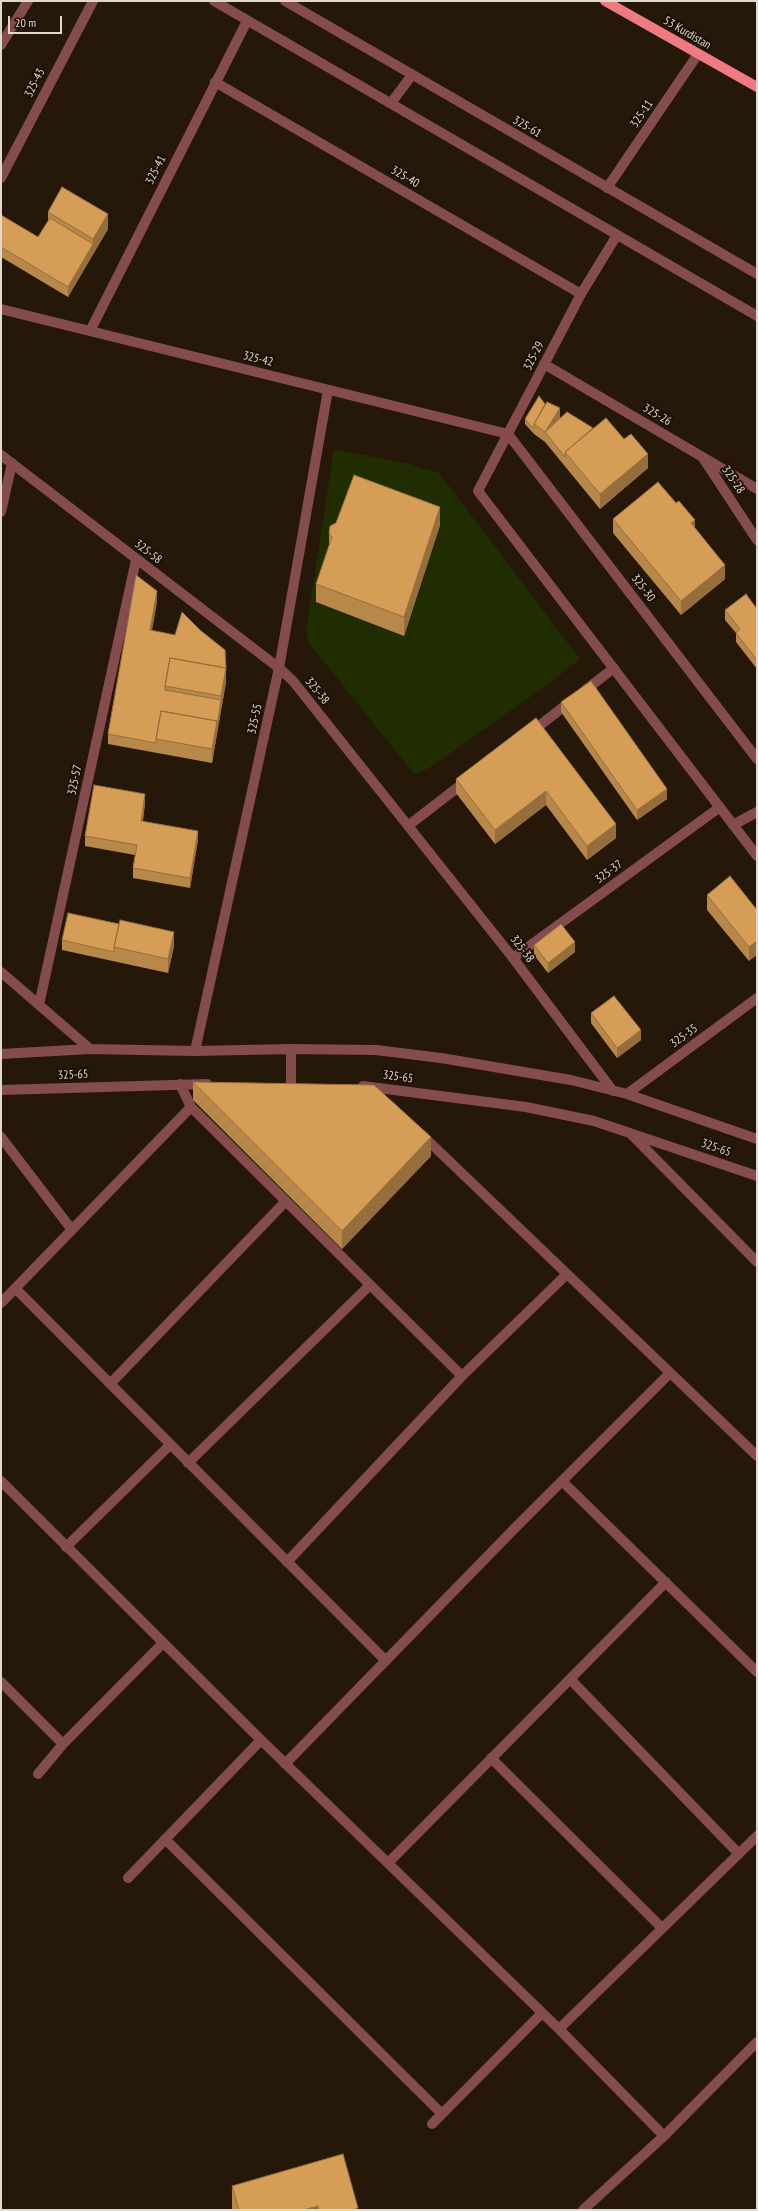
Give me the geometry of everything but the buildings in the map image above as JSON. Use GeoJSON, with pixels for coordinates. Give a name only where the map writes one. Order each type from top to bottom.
{"type":"FeatureCollection","features":[{"type":"Feature","properties":{"kind":"main road","name":"53 Kurdistan"},"geometry":{"type":"LineString","coordinates":[[605,1],[757,87]]}},
{"type":"Feature","properties":{"kind":"street"},"geometry":{"type":"LineString","coordinates":[[1,45],[28,1]]}},
{"type":"Feature","properties":{"kind":"street","name":"325-43"},"geometry":{"type":"LineString","coordinates":[[1,178],[93,1]]}},
{"type":"Feature","properties":{"kind":"street"},"geometry":{"type":"LineString","coordinates":[[214,1],[757,316]]}},
{"type":"Feature","properties":{"kind":"street","name":"325-61"},"geometry":{"type":"LineString","coordinates":[[285,1],[757,274]]}},
{"type":"Feature","properties":{"kind":"street","name":"325-41"},"geometry":{"type":"LineString","coordinates":[[90,331],[215,82],[248,21]]}},
{"type":"Feature","properties":{"kind":"street","name":"325-11"},"geometry":{"type":"LineString","coordinates":[[607,188],[698,54]]}},
{"type":"Feature","properties":{"kind":"street"},"geometry":{"type":"LineString","coordinates":[[391,104],[412,75]]}},
{"type":"Feature","properties":{"kind":"street","name":"325-40"},"geometry":{"type":"LineString","coordinates":[[215,82],[581,294]]}},
{"type":"Feature","properties":{"kind":"street","name":"325-29"},"geometry":{"type":"LineString","coordinates":[[614,668],[478,491],[581,294],[617,234]]}},
{"type":"Feature","properties":{"kind":"street","name":"325-42"},"geometry":{"type":"LineString","coordinates":[[1,309],[508,434]]}},
{"type":"Feature","properties":{"kind":"street","name":"325-26"},"geometry":{"type":"LineString","coordinates":[[544,364],[757,489]]}},
{"type":"Feature","properties":{"kind":"street","name":"325-55"},"geometry":{"type":"LineString","coordinates":[[195,1052],[279,668],[328,390]]}},
{"type":"Feature","properties":{"kind":"street","name":"325-30"},"geometry":{"type":"LineString","coordinates":[[508,434],[757,759]]}},
{"type":"Feature","properties":{"kind":"street","name":"325-58"},"geometry":{"type":"LineString","coordinates":[[1,455],[136,560],[279,668]]}},
{"type":"Feature","properties":{"kind":"street","name":"325-28"},"geometry":{"type":"LineString","coordinates":[[701,456],[757,540]]}},
{"type":"Feature","properties":{"kind":"street"},"geometry":{"type":"LineString","coordinates":[[1,512],[12,463]]}},
{"type":"Feature","properties":{"kind":"street","name":"325-57"},"geometry":{"type":"LineString","coordinates":[[39,1005],[136,560]]}},
{"type":"Feature","properties":{"kind":"street","name":"325-38"},"geometry":{"type":"LineString","coordinates":[[279,668],[293,681],[409,825],[513,958],[613,1091]]}},
{"type":"Feature","properties":{"kind":"street"},"geometry":{"type":"LineString","coordinates":[[521,740],[614,668],[757,856]]}},
{"type":"Feature","properties":{"kind":"street"},"geometry":{"type":"LineString","coordinates":[[409,825],[477,773]]}},
{"type":"Feature","properties":{"kind":"street","name":"325-37"},"geometry":{"type":"LineString","coordinates":[[513,958],[720,807]]}},
{"type":"Feature","properties":{"kind":"street"},"geometry":{"type":"LineString","coordinates":[[733,824],[757,812]]}},
{"type":"Feature","properties":{"kind":"street"},"geometry":{"type":"LineString","coordinates":[[1,972],[90,1049]]}},
{"type":"Feature","properties":{"kind":"street","name":"325-35"},"geometry":{"type":"LineString","coordinates":[[627,1094],[757,998]]}},
{"type":"Feature","properties":{"kind":"street","name":"325-65"},"geometry":{"type":"LineString","coordinates":[[1,1054],[90,1049],[195,1052],[291,1049],[376,1050],[441,1058],[536,1073],[627,1094],[757,1139]]}},
{"type":"Feature","properties":{"kind":"street"},"geometry":{"type":"LineString","coordinates":[[291,1049],[291,1084]]}},
{"type":"Feature","properties":{"kind":"street"},"geometry":{"type":"LineString","coordinates":[[180,1084],[191,1107],[462,1376]]}},
{"type":"Feature","properties":{"kind":"street","name":"325-65"},"geometry":{"type":"LineString","coordinates":[[1,1090],[218,1084]]}},
{"type":"Feature","properties":{"kind":"street","name":"325-65"},"geometry":{"type":"LineString","coordinates":[[354,1085],[557,1112],[594,1121],[757,1176]]}},
{"type":"Feature","properties":{"kind":"street"},"geometry":{"type":"LineString","coordinates":[[370,1086],[387,1102]]}},
{"type":"Feature","properties":{"kind":"street"},"geometry":{"type":"LineString","coordinates":[[1,1303],[191,1107]]}},
{"type":"Feature","properties":{"kind":"street"},"geometry":{"type":"LineString","coordinates":[[415,1129],[757,1456]]}},
{"type":"Feature","properties":{"kind":"street"},"geometry":{"type":"LineString","coordinates":[[631,1134],[757,1262]]}},
{"type":"Feature","properties":{"kind":"street"},"geometry":{"type":"LineString","coordinates":[[1,1137],[72,1230]]}},
{"type":"Feature","properties":{"kind":"street"},"geometry":{"type":"LineString","coordinates":[[110,1384],[286,1201]]}},
{"type":"Feature","properties":{"kind":"street"},"geometry":{"type":"LineString","coordinates":[[287,1562],[462,1376],[566,1275]]}},
{"type":"Feature","properties":{"kind":"street"},"geometry":{"type":"LineString","coordinates":[[188,1463],[370,1285]]}},
{"type":"Feature","properties":{"kind":"street"},"geometry":{"type":"LineString","coordinates":[[15,1288],[386,1661]]}},
{"type":"Feature","properties":{"kind":"street"},"geometry":{"type":"LineString","coordinates":[[285,1764],[670,1373]]}},
{"type":"Feature","properties":{"kind":"street"},"geometry":{"type":"LineString","coordinates":[[66,1547],[170,1445]]}},
{"type":"Feature","properties":{"kind":"street"},"geometry":{"type":"LineString","coordinates":[[1,1481],[285,1764],[559,2029],[664,2136]]}},
{"type":"Feature","properties":{"kind":"street"},"geometry":{"type":"LineString","coordinates":[[562,1481],[757,1672]]}},
{"type":"Feature","properties":{"kind":"street"},"geometry":{"type":"LineString","coordinates":[[388,1863],[666,1582]]}},
{"type":"Feature","properties":{"kind":"street"},"geometry":{"type":"LineString","coordinates":[[38,1774],[63,1744],[163,1643]]}},
{"type":"Feature","properties":{"kind":"street"},"geometry":{"type":"LineString","coordinates":[[570,1679],[739,1854]]}},
{"type":"Feature","properties":{"kind":"street"},"geometry":{"type":"LineString","coordinates":[[1,1682],[63,1744]]}},
{"type":"Feature","properties":{"kind":"street"},"geometry":{"type":"LineString","coordinates":[[128,1878],[261,1740]]}},
{"type":"Feature","properties":{"kind":"street"},"geometry":{"type":"LineString","coordinates":[[491,1758],[662,1928]]}},
{"type":"Feature","properties":{"kind":"street"},"geometry":{"type":"LineString","coordinates":[[559,2029],[757,1836]]}},
{"type":"Feature","properties":{"kind":"street"},"geometry":{"type":"LineString","coordinates":[[165,1839],[442,2114]]}},
{"type":"Feature","properties":{"kind":"street"},"geometry":{"type":"LineString","coordinates":[[432,2124],[542,2013]]}},
{"type":"Feature","properties":{"kind":"street"},"geometry":{"type":"LineString","coordinates":[[583,2210],[664,2136],[757,2042]]}},
{"type":"Feature","properties":{"kind":"green space"},"geometry":{"type":"Polygon","coordinates":[[[334,449],[409,464],[439,473],[580,659],[540,690],[429,768],[414,774],[309,643],[306,631],[334,449]]]}}]}
